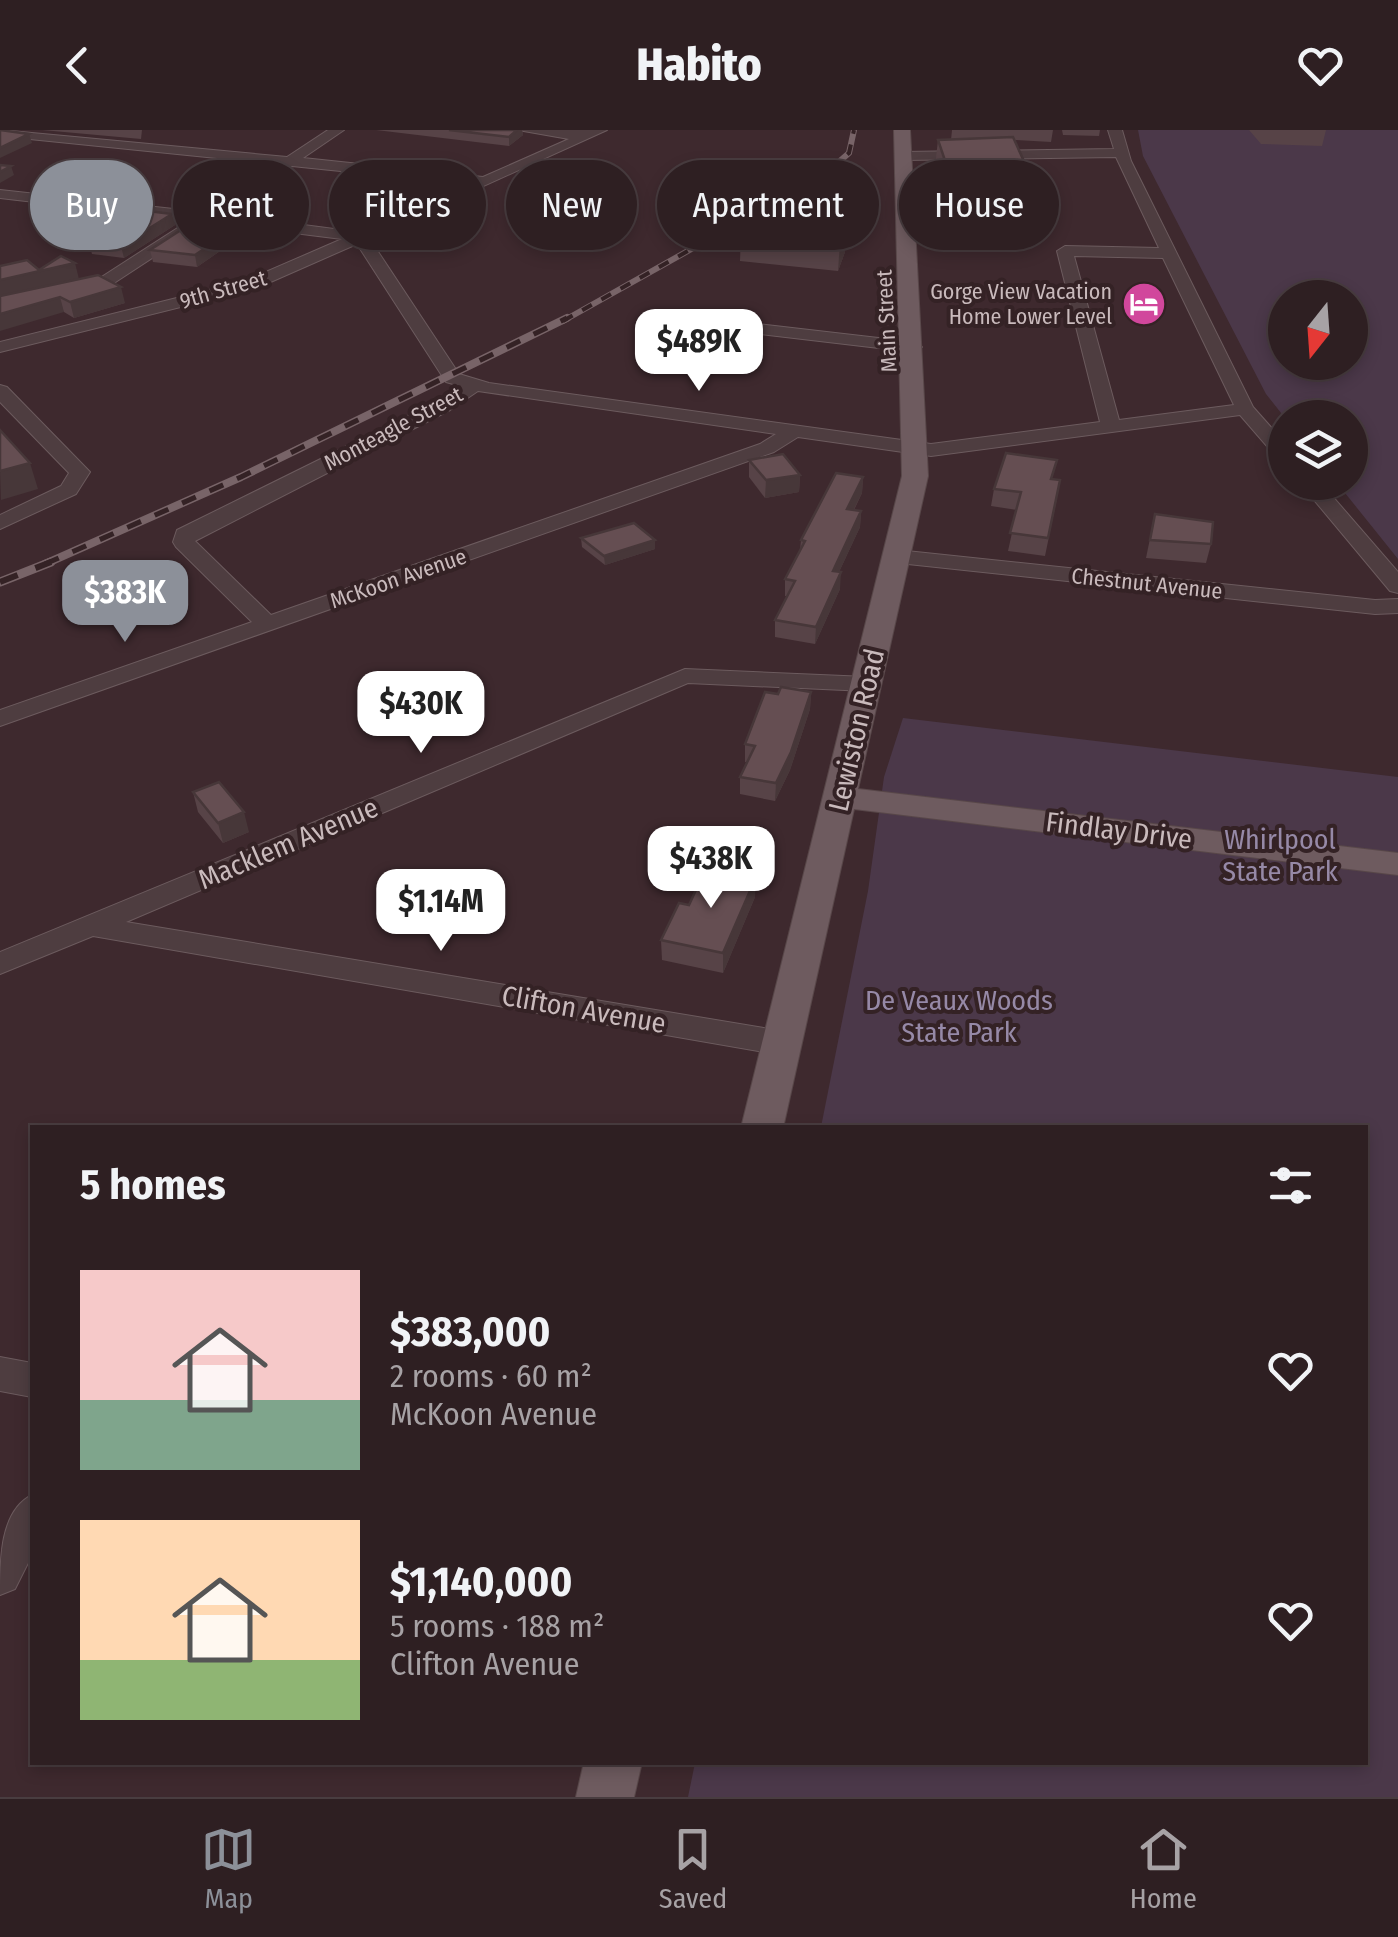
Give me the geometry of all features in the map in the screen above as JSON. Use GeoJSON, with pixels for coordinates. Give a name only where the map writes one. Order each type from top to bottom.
{"type":"FeatureCollection","features":[{"type":"Feature","properties":{"kind":"main road","name":"Main Street"},"geometry":{"type":"LineString","coordinates":[[902,130],[917,449]]}},
{"type":"Feature","properties":{"kind":"main road","name":"Lewiston Road"},"geometry":{"type":"LineString","coordinates":[[763,1125],[913,488],[917,449]]}},
{"type":"Feature","properties":{"kind":"main road","name":"Findlay Drive"},"geometry":{"type":"LineString","coordinates":[[840,796],[1398,864]]}},
{"type":"Feature","properties":{"kind":"main road"},"geometry":{"type":"LineString","coordinates":[[605,1797],[612,1765]]}},
{"type":"Feature","properties":{"kind":"street"},"geometry":{"type":"LineString","coordinates":[[0,132],[290,160],[337,130]]}},
{"type":"Feature","properties":{"kind":"street"},"geometry":{"type":"LineString","coordinates":[[524,130],[594,133]]}},
{"type":"Feature","properties":{"kind":"street"},"geometry":{"type":"LineString","coordinates":[[1115,130],[1121,153],[1245,410],[1268,436]]}},
{"type":"Feature","properties":{"kind":"street","name":"9th Street"},"geometry":{"type":"LineString","coordinates":[[486,181],[594,133]]}},
{"type":"Feature","properties":{"kind":"street"},"geometry":{"type":"LineString","coordinates":[[903,156],[1121,153]]}},
{"type":"Feature","properties":{"kind":"street"},"geometry":{"type":"LineString","coordinates":[[0,194],[173,212]]}},
{"type":"Feature","properties":{"kind":"street"},"geometry":{"type":"LineString","coordinates":[[0,305],[105,282],[173,238]]}},
{"type":"Feature","properties":{"kind":"street","name":"9th Street"},"geometry":{"type":"LineString","coordinates":[[0,347],[251,284],[333,250]]}},
{"type":"Feature","properties":{"kind":"street"},"geometry":{"type":"LineString","coordinates":[[370,250],[452,378],[473,386]]}},
{"type":"Feature","properties":{"kind":"street"},"geometry":{"type":"LineString","coordinates":[[1111,427],[1065,251],[1170,254]]}},
{"type":"Feature","properties":{"kind":"street"},"geometry":{"type":"LineString","coordinates":[[749,328],[913,347]]}},
{"type":"Feature","properties":{"kind":"street","name":"Monteagle Street"},"geometry":{"type":"LineString","coordinates":[[268,624],[184,542],[185,535],[442,406],[473,386],[943,450],[1245,410]]}},
{"type":"Feature","properties":{"kind":"street"},"geometry":{"type":"LineString","coordinates":[[0,391],[80,472],[68,490],[6,521]]}},
{"type":"Feature","properties":{"kind":"street","name":"McKoon Avenue"},"geometry":{"type":"LineString","coordinates":[[0,718],[767,448],[792,432]]}},
{"type":"Feature","properties":{"kind":"street"},"geometry":{"type":"LineString","coordinates":[[1324,500],[1398,586]]}},
{"type":"Feature","properties":{"kind":"street","name":"Chestnut Avenue"},"geometry":{"type":"LineString","coordinates":[[897,557],[1375,607],[1398,606]]}},
{"type":"Feature","properties":{"kind":"street","name":"Macklem Avenue"},"geometry":{"type":"LineString","coordinates":[[0,964],[685,676],[867,684]]}},
{"type":"Feature","properties":{"kind":"street","name":"Clifton Avenue"},"geometry":{"type":"LineString","coordinates":[[90,926],[782,1043]]}},
{"type":"Feature","properties":{"kind":"street"},"geometry":{"type":"LineString","coordinates":[[0,1374],[30,1380]]}},
{"type":"Feature","properties":{"kind":"street"},"geometry":{"type":"LineString","coordinates":[[0,1574],[30,1519]]}},
{"type":"Feature","properties":{"kind":"green space"},"geometry":{"type":"Polygon","coordinates":[[[1138,130],[1398,130],[1398,559],[1351,500],[1368,500],[1368,400],[1271,400],[1143,156],[1138,130]]]}},
{"type":"Feature","properties":{"kind":"green space","name":"De Veaux Woods State Park"},"geometry":{"type":"Polygon","coordinates":[[[903,718],[1398,777],[1398,1797],[688,1797],[695,1765],[1368,1765],[1368,1125],[821,1125],[868,891],[884,777],[903,718]]]}},
{"type":"Feature","properties":{"kind":"building"},"geometry":{"type":"Polygon","coordinates":[[[0,130],[29,134],[0,148],[0,130]]]}},
{"type":"Feature","properties":{"kind":"building"},"geometry":{"type":"Polygon","coordinates":[[[449,130],[517,130],[509,137],[449,130]]]}},
{"type":"Feature","properties":{"kind":"building"},"geometry":{"type":"Polygon","coordinates":[[[1013,137],[1023,160],[945,160],[938,140],[1013,137]]]}},
{"type":"Feature","properties":{"kind":"building"},"geometry":{"type":"Polygon","coordinates":[[[153,212],[172,214],[153,226],[153,212]]]}},
{"type":"Feature","properties":{"kind":"building"},"geometry":{"type":"Polygon","coordinates":[[[173,235],[173,250],[202,250],[195,255],[150,250],[173,235]]]}},
{"type":"Feature","properties":{"kind":"building"},"geometry":{"type":"Polygon","coordinates":[[[61,256],[75,263],[0,280],[0,266],[27,260],[39,270],[61,256]]]}},
{"type":"Feature","properties":{"kind":"building"},"geometry":{"type":"Polygon","coordinates":[[[98,275],[121,287],[70,302],[60,297],[0,314],[0,296],[98,275]]]}},
{"type":"Feature","properties":{"kind":"building"},"geometry":{"type":"Polygon","coordinates":[[[0,430],[30,463],[0,471],[0,430]]]}},
{"type":"Feature","properties":{"kind":"building"},"geometry":{"type":"Polygon","coordinates":[[[1006,453],[1057,460],[1051,479],[1060,480],[1048,538],[1010,533],[1021,492],[994,489],[1006,453]]]}},
{"type":"Feature","properties":{"kind":"building"},"geometry":{"type":"Polygon","coordinates":[[[783,454],[800,475],[766,480],[749,460],[783,454]]]}},
{"type":"Feature","properties":{"kind":"building"},"geometry":{"type":"Polygon","coordinates":[[[836,473],[863,477],[847,509],[861,511],[833,571],[841,572],[816,627],[775,620],[795,581],[785,579],[805,541],[801,540],[836,473]]]}},
{"type":"Feature","properties":{"kind":"building"},"geometry":{"type":"Polygon","coordinates":[[[1155,514],[1213,522],[1211,544],[1150,540],[1155,514]]]}},
{"type":"Feature","properties":{"kind":"building"},"geometry":{"type":"Polygon","coordinates":[[[634,523],[655,540],[604,556],[581,538],[634,523]]]}},
{"type":"Feature","properties":{"kind":"building"},"geometry":{"type":"Polygon","coordinates":[[[781,687],[811,692],[791,752],[776,783],[740,777],[755,746],[745,744],[765,692],[778,694],[781,687]]]}},
{"type":"Feature","properties":{"kind":"building"},"geometry":{"type":"Polygon","coordinates":[[[219,782],[244,812],[218,823],[193,792],[219,782]]]}},
{"type":"Feature","properties":{"kind":"building"},"geometry":{"type":"Polygon","coordinates":[[[706,868],[756,877],[723,953],[661,940],[679,903],[689,905],[706,868]]]}},
{"type":"Feature","properties":{"kind":"railway"},"geometry":{"type":"LineString","coordinates":[[563,321],[825,174],[849,153],[854,130]]}},
{"type":"Feature","properties":{"kind":"railway"},"geometry":{"type":"LineString","coordinates":[[45,564],[241,477],[567,318]]}},
{"type":"Feature","properties":{"kind":"railway"},"geometry":{"type":"LineString","coordinates":[[0,582],[51,562]]}},
{"type":"Feature","properties":{"kind":"place","name":"Gorge View Vacation Home Lower Level"},"geometry":{"type":"Point","coordinates":[1144,304]}},
{"type":"Feature","properties":{"kind":"park label","name":"Whirlpool State Park"},"geometry":{"type":"Point","coordinates":[1280,855]}}]}
